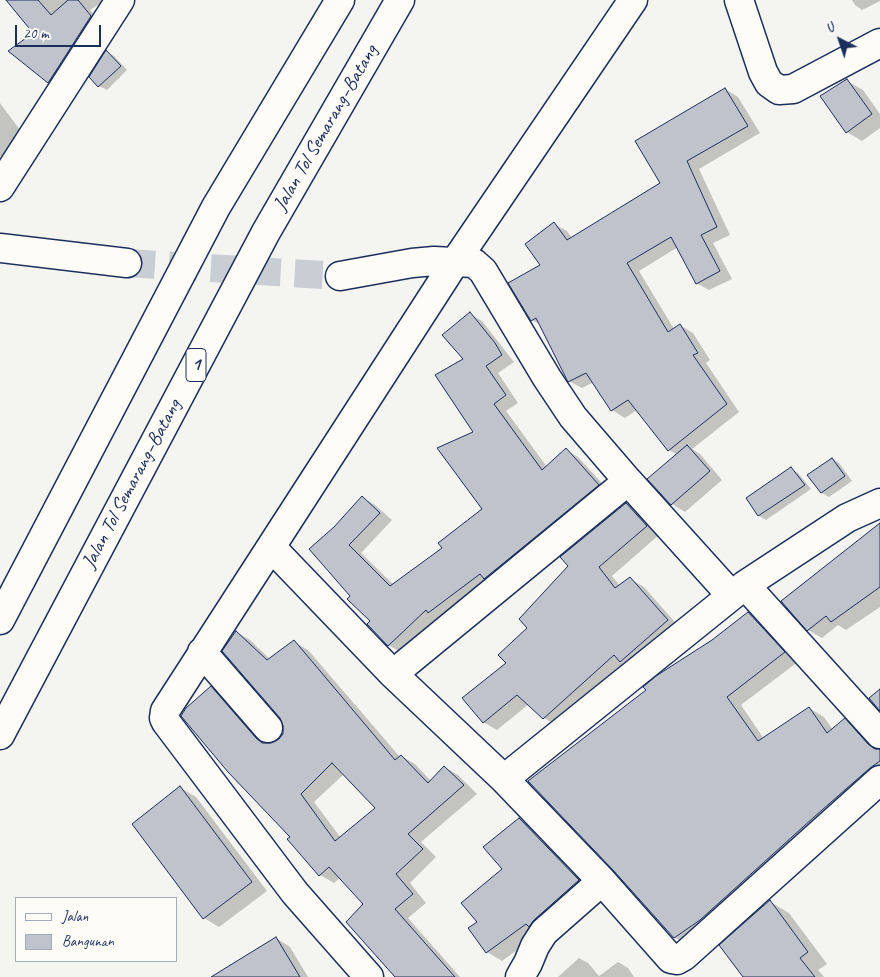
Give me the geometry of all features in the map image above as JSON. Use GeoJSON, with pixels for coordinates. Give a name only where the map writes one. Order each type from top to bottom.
{"type":"FeatureCollection","features":[{"type":"Feature","properties":{"kind":"main road"},"geometry":{"type":"LineString","coordinates":[[0,187],[120,0]]}},
{"type":"Feature","properties":{"kind":"main road"},"geometry":{"type":"LineString","coordinates":[[0,620],[216,207],[340,0]]}},
{"type":"Feature","properties":{"kind":"main road","name":"Jalan Tol Semarang–Batang"},"geometry":{"type":"LineString","coordinates":[[0,735],[266,232],[400,0]]}},
{"type":"Feature","properties":{"kind":"main road"},"geometry":{"type":"LineString","coordinates":[[369,977],[294,893],[166,722],[164,718],[165,711],[455,262],[633,0]]}},
{"type":"Feature","properties":{"kind":"main road"},"geometry":{"type":"LineString","coordinates":[[739,0],[763,72],[769,84],[779,90],[793,88],[880,43]]}},
{"type":"Feature","properties":{"kind":"main road"},"geometry":{"type":"LineString","coordinates":[[0,248],[127,263]]}},
{"type":"Feature","properties":{"kind":"main road"},"geometry":{"type":"LineString","coordinates":[[340,276],[412,263],[434,261],[474,263],[482,271],[546,378],[573,417],[628,481],[880,734]]}},
{"type":"Feature","properties":{"kind":"main road"},"geometry":{"type":"LineString","coordinates":[[393,674],[628,481]]}},
{"type":"Feature","properties":{"kind":"main road"},"geometry":{"type":"LineString","coordinates":[[504,779],[738,590],[847,518],[880,503]]}},
{"type":"Feature","properties":{"kind":"main road"},"geometry":{"type":"LineString","coordinates":[[270,547],[393,674],[504,779],[602,881],[671,959],[677,960],[684,956],[880,780]]}},
{"type":"Feature","properties":{"kind":"main road"},"geometry":{"type":"LineString","coordinates":[[202,652],[268,728]]}},
{"type":"Feature","properties":{"kind":"main road"},"geometry":{"type":"LineString","coordinates":[[520,977],[544,932],[602,881]]}},
{"type":"Feature","properties":{"kind":"building"},"geometry":{"type":"Polygon","coordinates":[[[6,0],[38,0],[51,15],[68,0],[78,0],[91,16],[48,83],[8,51],[33,33],[6,0]]]}},
{"type":"Feature","properties":{"kind":"building"},"geometry":{"type":"Polygon","coordinates":[[[106,50],[121,66],[98,87],[89,77],[106,50]]]}},
{"type":"Feature","properties":{"kind":"building"},"geometry":{"type":"Polygon","coordinates":[[[847,79],[872,114],[846,133],[820,96],[847,79]]]}},
{"type":"Feature","properties":{"kind":"building"},"geometry":{"type":"Polygon","coordinates":[[[725,88],[748,126],[687,161],[717,227],[701,235],[720,271],[696,284],[671,237],[627,263],[668,332],[680,324],[698,353],[693,355],[727,404],[668,451],[628,400],[611,411],[586,373],[568,382],[536,318],[531,321],[508,283],[540,265],[525,244],[554,222],[567,240],[660,183],[635,141],[725,88]]]}},
{"type":"Feature","properties":{"kind":"building"},"geometry":{"type":"Polygon","coordinates":[[[470,312],[495,343],[502,355],[486,366],[506,395],[494,404],[542,470],[566,448],[599,485],[484,579],[480,574],[428,613],[426,610],[388,646],[367,624],[370,621],[347,599],[350,596],[309,549],[334,527],[362,496],[380,513],[349,545],[390,586],[442,548],[438,543],[482,509],[437,448],[473,432],[435,375],[463,359],[442,335],[470,312]]]}},
{"type":"Feature","properties":{"kind":"building"},"geometry":{"type":"Polygon","coordinates":[[[687,445],[710,471],[671,505],[647,479],[687,445]]]}},
{"type":"Feature","properties":{"kind":"building"},"geometry":{"type":"Polygon","coordinates":[[[832,458],[845,476],[821,493],[807,475],[832,458]]]}},
{"type":"Feature","properties":{"kind":"building"},"geometry":{"type":"Polygon","coordinates":[[[791,467],[805,485],[758,516],[746,498],[791,467]]]}},
{"type":"Feature","properties":{"kind":"building"},"geometry":{"type":"Polygon","coordinates":[[[626,503],[647,526],[599,567],[615,588],[630,577],[668,620],[620,662],[614,655],[543,719],[517,695],[483,723],[462,698],[506,663],[498,655],[527,628],[519,619],[568,566],[560,557],[626,503]]]}},
{"type":"Feature","properties":{"kind":"building"},"geometry":{"type":"Polygon","coordinates":[[[880,523],[880,587],[831,622],[826,616],[807,631],[781,601],[880,523]]]}},
{"type":"Feature","properties":{"kind":"building"},"geometry":{"type":"Polygon","coordinates":[[[748,612],[785,652],[727,697],[758,741],[809,707],[827,733],[845,718],[868,744],[875,749],[880,749],[880,761],[814,817],[700,920],[674,938],[613,870],[528,781],[646,690],[643,687],[656,676],[712,640],[748,612]]]}},
{"type":"Feature","properties":{"kind":"building"},"geometry":{"type":"Polygon","coordinates":[[[236,631],[267,660],[294,640],[395,760],[401,755],[428,783],[444,766],[464,785],[408,834],[423,849],[396,874],[413,894],[395,909],[455,977],[395,977],[346,922],[363,904],[329,867],[319,876],[287,839],[290,837],[228,772],[181,716],[186,708],[211,686],[262,743],[271,743],[279,739],[283,734],[280,718],[222,651],[236,631]],[[332,763],[301,794],[335,841],[375,808],[332,763]]]}},
{"type":"Feature","properties":{"kind":"building"},"geometry":{"type":"Polygon","coordinates":[[[880,689],[880,711],[869,698],[880,689]]]}},
{"type":"Feature","properties":{"kind":"building"},"geometry":{"type":"Polygon","coordinates":[[[180,786],[252,882],[203,919],[132,824],[180,786]]]}},
{"type":"Feature","properties":{"kind":"building"},"geometry":{"type":"Polygon","coordinates":[[[519,818],[579,880],[534,920],[529,927],[526,924],[486,953],[468,928],[477,922],[461,903],[502,869],[483,847],[519,818]]]}},
{"type":"Feature","properties":{"kind":"building"},"geometry":{"type":"Polygon","coordinates":[[[770,900],[808,952],[800,958],[815,977],[743,977],[719,945],[770,900]]]}},
{"type":"Feature","properties":{"kind":"building"},"geometry":{"type":"Polygon","coordinates":[[[276,937],[300,977],[211,977],[276,937]]]}},
{"type":"Feature","properties":{"kind":"tunnel"},"geometry":{"type":"LineString","coordinates":[[127,263],[340,276]]}}]}
